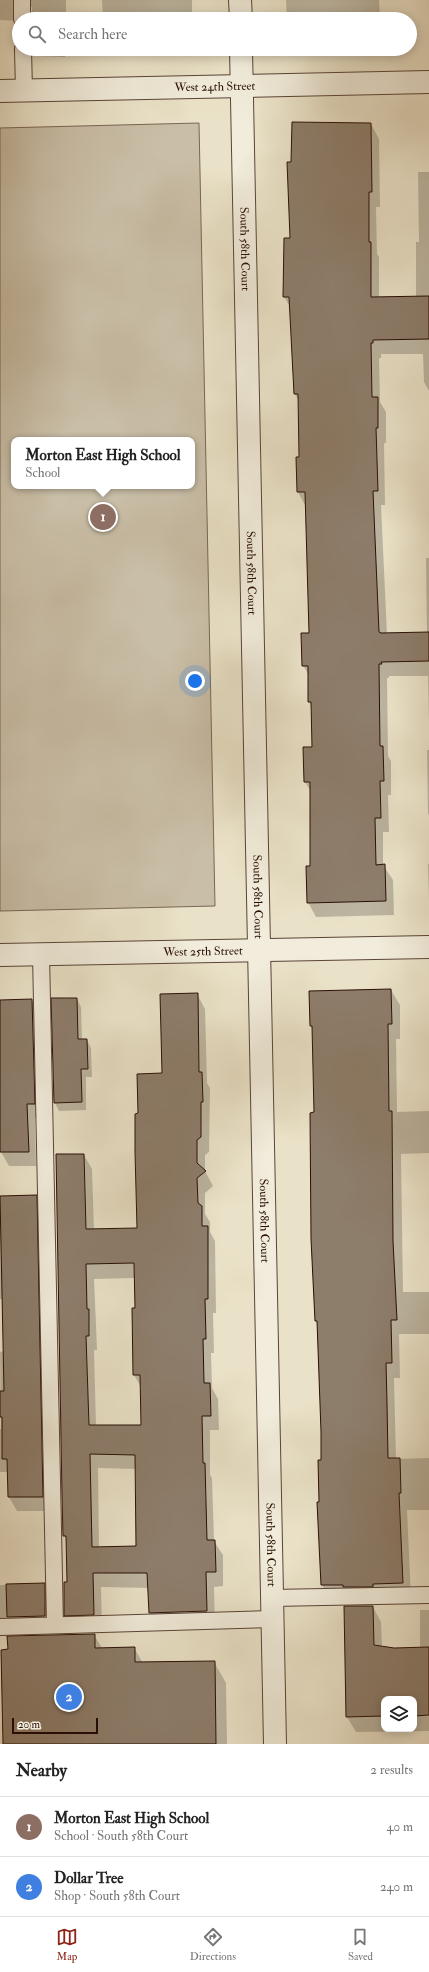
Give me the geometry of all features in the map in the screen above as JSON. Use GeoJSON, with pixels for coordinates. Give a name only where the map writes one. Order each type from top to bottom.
{"type":"FeatureCollection","features":[{"type":"Feature","properties":{"kind":"street"},"geometry":{"type":"LineString","coordinates":[[240,0],[241,12]]}},
{"type":"Feature","properties":{"kind":"street","name":"South 58th Court"},"geometry":{"type":"LineString","coordinates":[[241,56],[275,1744]]}},
{"type":"Feature","properties":{"kind":"street","name":"West 24th Street"},"geometry":{"type":"LineString","coordinates":[[0,91],[429,82]]}},
{"type":"Feature","properties":{"kind":"street","name":"West 25th Street"},"geometry":{"type":"LineString","coordinates":[[0,955],[429,947]]}},
{"type":"Feature","properties":{"kind":"lane"},"geometry":{"type":"LineString","coordinates":[[22,0],[22,12]]}},
{"type":"Feature","properties":{"kind":"lane"},"geometry":{"type":"LineString","coordinates":[[23,56],[24,91]]}},
{"type":"Feature","properties":{"kind":"lane"},"geometry":{"type":"LineString","coordinates":[[41,954],[55,1625]]}},
{"type":"Feature","properties":{"kind":"lane"},"geometry":{"type":"LineString","coordinates":[[0,1627],[55,1625],[429,1595]]}},
{"type":"Feature","properties":{"kind":"shaded area"},"geometry":{"type":"Polygon","coordinates":[[[199,123],[215,906],[0,911],[0,128],[199,123]]]}},
{"type":"Feature","properties":{"kind":"building"},"geometry":{"type":"Polygon","coordinates":[[[292,122],[371,123],[372,192],[369,192],[369,242],[371,242],[371,297],[429,296],[429,339],[373,340],[373,343],[371,343],[372,397],[378,397],[378,428],[376,428],[378,491],[373,491],[379,632],[429,632],[429,661],[381,662],[382,664],[379,664],[380,746],[383,746],[384,781],[380,781],[381,818],[375,818],[376,865],[385,864],[386,901],[307,903],[306,866],[310,866],[310,782],[304,782],[303,747],[312,747],[311,702],[308,702],[308,666],[302,666],[301,633],[309,633],[305,492],[297,492],[296,457],[299,457],[298,394],[294,394],[289,297],[283,297],[284,238],[290,238],[287,162],[291,162],[292,122]]]}},
{"type":"Feature","properties":{"kind":"building"},"geometry":{"type":"Polygon","coordinates":[[[391,989],[392,1024],[388,1024],[389,1111],[392,1111],[393,1241],[397,1320],[391,1320],[392,1363],[386,1363],[388,1458],[400,1458],[401,1493],[399,1493],[403,1583],[373,1584],[373,1587],[321,1585],[317,1502],[319,1502],[318,1460],[321,1460],[321,1432],[317,1321],[315,1321],[311,1239],[310,1113],[314,1112],[312,1026],[310,1026],[309,991],[391,989]]]}},
{"type":"Feature","properties":{"kind":"building"},"geometry":{"type":"Polygon","coordinates":[[[198,993],[199,1072],[202,1072],[203,1102],[201,1102],[201,1137],[197,1140],[197,1163],[206,1171],[197,1178],[198,1203],[202,1206],[202,1226],[208,1226],[208,1299],[205,1299],[206,1339],[203,1339],[204,1383],[210,1383],[211,1416],[202,1416],[203,1463],[205,1463],[207,1540],[215,1540],[216,1572],[206,1572],[207,1611],[149,1613],[147,1573],[93,1573],[94,1615],[64,1616],[64,1582],[67,1582],[66,1536],[63,1536],[56,1154],[84,1154],[86,1229],[137,1228],[135,1114],[138,1113],[137,1074],[162,1073],[160,994],[198,993]],[[134,1263],[86,1264],[87,1309],[89,1309],[89,1336],[86,1336],[89,1425],[141,1425],[140,1375],[133,1375],[132,1308],[135,1308],[134,1263]],[[90,1454],[92,1547],[136,1546],[135,1455],[90,1454]]]}},
{"type":"Feature","properties":{"kind":"building"},"geometry":{"type":"Polygon","coordinates":[[[51,998],[77,998],[78,1039],[87,1039],[88,1069],[81,1069],[82,1102],[54,1103],[51,998]]]}},
{"type":"Feature","properties":{"kind":"building"},"geometry":{"type":"Polygon","coordinates":[[[32,999],[35,1104],[27,1104],[29,1152],[0,1152],[0,1000],[32,999]]]}},
{"type":"Feature","properties":{"kind":"building"},"geometry":{"type":"Polygon","coordinates":[[[37,1195],[43,1497],[8,1497],[7,1459],[2,1459],[2,1417],[0,1417],[0,1391],[4,1391],[0,1196],[37,1195]]]}},
{"type":"Feature","properties":{"kind":"building"},"geometry":{"type":"Polygon","coordinates":[[[45,1583],[45,1616],[7,1617],[6,1584],[45,1583]]]}},
{"type":"Feature","properties":{"kind":"building"},"geometry":{"type":"Polygon","coordinates":[[[344,1606],[373,1606],[374,1645],[394,1648],[429,1647],[429,1715],[417,1716],[417,1696],[381,1696],[381,1716],[346,1717],[344,1606]]]}},
{"type":"Feature","properties":{"kind":"building"},"geometry":{"type":"Polygon","coordinates":[[[95,1634],[95,1648],[135,1647],[135,1662],[215,1661],[216,1744],[3,1744],[1,1650],[8,1649],[7,1636],[95,1634]]]}},
{"type":"Feature","properties":{"kind":"place","name":"Morton East High School"},"geometry":{"type":"Point","coordinates":[103,517]}},
{"type":"Feature","properties":{"kind":"place","name":"Dollar Tree"},"geometry":{"type":"Point","coordinates":[69,1697]}}]}
